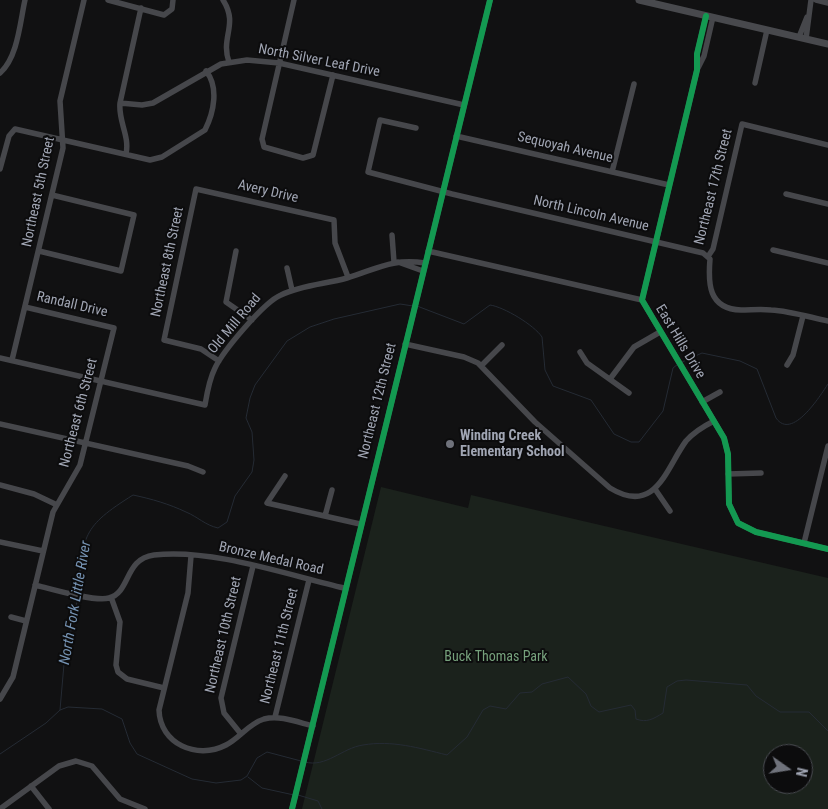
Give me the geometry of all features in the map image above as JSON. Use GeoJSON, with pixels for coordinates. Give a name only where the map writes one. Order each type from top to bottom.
{"type":"FeatureCollection","features":[{"type":"Feature","properties":{"kind":"main road"},"geometry":{"type":"LineString","coordinates":[[639,0],[828,44]]}},
{"type":"Feature","properties":{"kind":"street"},"geometry":{"type":"LineString","coordinates":[[0,73],[8,64],[12,54],[25,0]]}},
{"type":"Feature","properties":{"kind":"street","name":"Northeast 5th Street"},"geometry":{"type":"LineString","coordinates":[[12,360],[64,139],[60,101],[84,0]]}},
{"type":"Feature","properties":{"kind":"street"},"geometry":{"type":"LineString","coordinates":[[108,0],[167,14],[172,9],[173,0]]}},
{"type":"Feature","properties":{"kind":"street"},"geometry":{"type":"LineString","coordinates":[[223,0],[231,17],[226,48],[229,62]]}},
{"type":"Feature","properties":{"kind":"street"},"geometry":{"type":"LineString","coordinates":[[294,0],[262,138],[262,145],[271,150],[304,158],[313,155],[333,75]]}},
{"type":"Feature","properties":{"kind":"street","name":"Northeast 12th Street"},"geometry":{"type":"LineString","coordinates":[[292,809],[344,588],[490,0]]}},
{"type":"Feature","properties":{"kind":"street"},"geometry":{"type":"LineString","coordinates":[[802,38],[811,0]]}},
{"type":"Feature","properties":{"kind":"street"},"geometry":{"type":"LineString","coordinates":[[816,0],[828,3]]}},
{"type":"Feature","properties":{"kind":"street"},"geometry":{"type":"LineString","coordinates":[[126,154],[128,142],[120,113],[120,103],[141,8]]}},
{"type":"Feature","properties":{"kind":"street","name":"East Hills Drive"},"geometry":{"type":"LineString","coordinates":[[710,17],[697,54],[697,70],[642,300],[714,421],[727,447],[729,504],[738,523],[748,530],[828,549]]}},
{"type":"Feature","properties":{"kind":"street"},"geometry":{"type":"LineString","coordinates":[[755,83],[767,30]]}},
{"type":"Feature","properties":{"kind":"street","name":"North Silver Leaf Drive"},"geometry":{"type":"LineString","coordinates":[[120,103],[142,105],[153,103],[206,71],[229,62],[255,60],[279,62],[464,105]]}},
{"type":"Feature","properties":{"kind":"street"},"geometry":{"type":"LineString","coordinates":[[0,169],[7,140],[13,130],[25,130],[126,154],[157,159],[205,130],[215,90],[214,83],[206,71]]}},
{"type":"Feature","properties":{"kind":"street"},"geometry":{"type":"LineString","coordinates":[[612,172],[634,84]]}},
{"type":"Feature","properties":{"kind":"street","name":"North Lincoln Avenue"},"geometry":{"type":"LineString","coordinates":[[416,128],[380,120],[368,172],[708,255]]}},
{"type":"Feature","properties":{"kind":"street","name":"Northeast 17th Street"},"geometry":{"type":"LineString","coordinates":[[708,255],[715,242],[742,124],[828,145]]}},
{"type":"Feature","properties":{"kind":"street","name":"Sequoyah Avenue"},"geometry":{"type":"LineString","coordinates":[[456,136],[669,185]]}},
{"type":"Feature","properties":{"kind":"street","name":"Avery Drive"},"geometry":{"type":"LineString","coordinates":[[196,189],[334,220],[335,243],[348,277]]}},
{"type":"Feature","properties":{"kind":"street","name":"Northeast 8th Street"},"geometry":{"type":"LineString","coordinates":[[196,189],[164,340],[201,349],[219,361]]}},
{"type":"Feature","properties":{"kind":"street"},"geometry":{"type":"LineString","coordinates":[[786,194],[828,204]]}},
{"type":"Feature","properties":{"kind":"street"},"geometry":{"type":"LineString","coordinates":[[39,251],[121,271],[134,215],[52,195]]}},
{"type":"Feature","properties":{"kind":"street"},"geometry":{"type":"LineString","coordinates":[[392,236],[396,262],[423,270]]}},
{"type":"Feature","properties":{"kind":"street"},"geometry":{"type":"LineString","coordinates":[[428,250],[642,300]]}},
{"type":"Feature","properties":{"kind":"street"},"geometry":{"type":"LineString","coordinates":[[772,250],[828,263]]}},
{"type":"Feature","properties":{"kind":"street"},"geometry":{"type":"LineString","coordinates":[[236,251],[226,302],[252,320]]}},
{"type":"Feature","properties":{"kind":"street"},"geometry":{"type":"LineString","coordinates":[[708,255],[709,286],[716,298],[724,305],[735,309],[772,310],[828,322]]}},
{"type":"Feature","properties":{"kind":"street","name":"Old Mill Road"},"geometry":{"type":"LineString","coordinates":[[101,381],[205,406],[212,374],[219,361],[252,320],[270,302],[292,290],[348,277],[396,262],[405,260],[425,264]]}},
{"type":"Feature","properties":{"kind":"street"},"geometry":{"type":"LineString","coordinates":[[287,268],[292,290]]}},
{"type":"Feature","properties":{"kind":"street","name":"Randall Drive"},"geometry":{"type":"LineString","coordinates":[[25,306],[114,328]]}},
{"type":"Feature","properties":{"kind":"street"},"geometry":{"type":"LineString","coordinates":[[786,365],[793,355],[803,316]]}},
{"type":"Feature","properties":{"kind":"street","name":"Northeast 6th Street"},"geometry":{"type":"LineString","coordinates":[[0,699],[8,689],[13,677],[56,504],[78,472],[114,328]]}},
{"type":"Feature","properties":{"kind":"street"},"geometry":{"type":"LineString","coordinates":[[610,379],[634,347],[660,332]]}},
{"type":"Feature","properties":{"kind":"street"},"geometry":{"type":"LineString","coordinates":[[405,344],[464,357],[481,366],[535,422],[610,488],[628,495],[640,495],[655,489],[665,478],[686,442],[696,432],[714,421]]}},
{"type":"Feature","properties":{"kind":"street"},"geometry":{"type":"LineString","coordinates":[[481,366],[502,345]]}},
{"type":"Feature","properties":{"kind":"street"},"geometry":{"type":"LineString","coordinates":[[580,352],[587,363],[630,393]]}},
{"type":"Feature","properties":{"kind":"street"},"geometry":{"type":"LineString","coordinates":[[0,358],[101,381]]}},
{"type":"Feature","properties":{"kind":"street"},"geometry":{"type":"LineString","coordinates":[[702,402],[720,392]]}},
{"type":"Feature","properties":{"kind":"street"},"geometry":{"type":"LineString","coordinates":[[0,424],[188,466],[203,472]]}},
{"type":"Feature","properties":{"kind":"street"},"geometry":{"type":"LineString","coordinates":[[804,543],[828,446]]}},
{"type":"Feature","properties":{"kind":"street"},"geometry":{"type":"LineString","coordinates":[[728,474],[760,473]]}},
{"type":"Feature","properties":{"kind":"street"},"geometry":{"type":"LineString","coordinates":[[285,476],[267,503],[360,524]]}},
{"type":"Feature","properties":{"kind":"street"},"geometry":{"type":"LineString","coordinates":[[0,485],[34,494],[56,504]]}},
{"type":"Feature","properties":{"kind":"street"},"geometry":{"type":"LineString","coordinates":[[655,489],[670,511]]}},
{"type":"Feature","properties":{"kind":"street"},"geometry":{"type":"LineString","coordinates":[[325,516],[332,490]]}},
{"type":"Feature","properties":{"kind":"street"},"geometry":{"type":"LineString","coordinates":[[0,542],[43,552]]}},
{"type":"Feature","properties":{"kind":"street","name":"Bronze Medal Road"},"geometry":{"type":"LineString","coordinates":[[111,597],[123,587],[132,568],[144,558],[163,555],[218,558],[344,588]]}},
{"type":"Feature","properties":{"kind":"street"},"geometry":{"type":"LineString","coordinates":[[191,556],[188,593],[159,710],[165,734],[177,744],[190,749],[209,750],[224,746],[255,723],[275,717],[313,726]]}},
{"type":"Feature","properties":{"kind":"street","name":"Northeast 10th Street"},"geometry":{"type":"LineString","coordinates":[[241,734],[224,713],[221,698],[253,566]]}},
{"type":"Feature","properties":{"kind":"street","name":"Northeast 11th Street"},"geometry":{"type":"LineString","coordinates":[[275,717],[308,580]]}},
{"type":"Feature","properties":{"kind":"street"},"geometry":{"type":"LineString","coordinates":[[35,585],[74,594],[111,597],[120,622],[116,665],[118,672],[127,679],[164,688]]}},
{"type":"Feature","properties":{"kind":"street"},"geometry":{"type":"LineString","coordinates":[[11,617],[26,621]]}},
{"type":"Feature","properties":{"kind":"street"},"geometry":{"type":"LineString","coordinates":[[0,686],[8,689]]}},
{"type":"Feature","properties":{"kind":"street"},"geometry":{"type":"LineString","coordinates":[[0,809],[64,764],[81,762],[95,769],[120,799],[145,809]]}},
{"type":"Feature","properties":{"kind":"street"},"geometry":{"type":"LineString","coordinates":[[31,786],[49,809]]}},
{"type":"Feature","properties":{"kind":"green space","name":"Buck Thomas Park"},"geometry":{"type":"Polygon","coordinates":[[[381,487],[468,508],[471,495],[828,578],[828,809],[302,809],[381,487]]]}},
{"type":"Feature","properties":{"kind":"waterway","name":"North Fork Little River"},"geometry":{"type":"LineString","coordinates":[[78,593],[84,545],[88,534],[104,516],[133,495],[173,507],[218,528],[227,522],[235,496],[252,472],[254,460],[252,432],[246,418],[250,398],[255,385],[287,341],[310,327],[334,319],[400,304],[413,306]]}},
{"type":"Feature","properties":{"kind":"waterway","name":"North Fork Little River"},"geometry":{"type":"LineString","coordinates":[[417,306],[464,324],[490,305],[518,317],[542,337],[545,370],[553,386],[591,400],[614,434],[631,442],[639,442],[663,411],[673,368],[678,364]]}},
{"type":"Feature","properties":{"kind":"waterway","name":"North Fork Little River"},"geometry":{"type":"LineString","coordinates":[[682,362],[702,353],[740,361],[757,369],[776,418],[782,424],[790,424],[797,421],[819,398],[828,384]]}},
{"type":"Feature","properties":{"kind":"waterway","name":"North Fork Little River"},"geometry":{"type":"LineString","coordinates":[[60,710],[64,664],[78,597]]}},
{"type":"Feature","properties":{"kind":"waterway"},"geometry":{"type":"LineString","coordinates":[[305,762],[320,762],[355,747],[384,743],[447,755],[467,737],[483,710],[490,706],[506,709],[520,693],[532,692],[542,684],[568,677],[586,694],[591,706],[599,712],[631,705],[635,710],[636,719],[643,721],[653,719],[663,713],[667,687],[677,681],[686,680],[747,685],[756,696],[780,712],[809,712],[828,731]]}},
{"type":"Feature","properties":{"kind":"waterway"},"geometry":{"type":"LineString","coordinates":[[0,754],[46,723],[60,710],[68,707],[102,709],[122,719],[130,743],[137,754],[192,779],[216,783],[241,780],[247,776],[257,758],[267,752],[301,761]]}},
{"type":"Feature","properties":{"kind":"waterway"},"geometry":{"type":"LineString","coordinates":[[248,777],[262,788],[294,795]]}},
{"type":"Feature","properties":{"kind":"waterway"},"geometry":{"type":"LineString","coordinates":[[298,795],[318,801],[322,809]]}},
{"type":"Feature","properties":{"kind":"cycle path"},"geometry":{"type":"LineString","coordinates":[[292,809],[490,0]]}},
{"type":"Feature","properties":{"kind":"cycle path"},"geometry":{"type":"LineString","coordinates":[[706,16],[697,54],[697,70],[642,300],[724,438],[728,454],[729,504],[738,523],[756,532],[828,549]]}},
{"type":"Feature","properties":{"kind":"place","name":"Winding Creek Elementary School"},"geometry":{"type":"Point","coordinates":[450,444]}}]}
